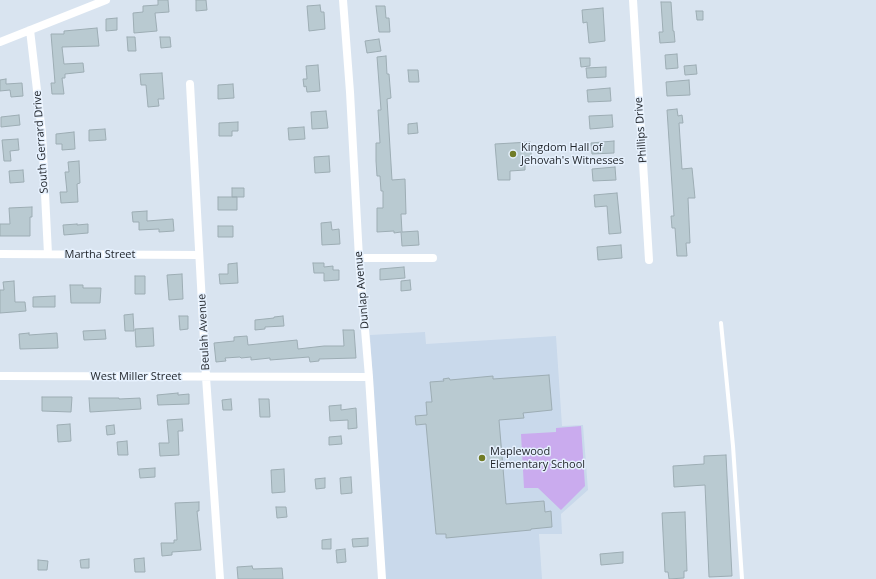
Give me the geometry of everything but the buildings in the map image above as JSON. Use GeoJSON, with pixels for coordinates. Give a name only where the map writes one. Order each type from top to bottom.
{"type":"FeatureCollection","features":[{"type":"Feature","properties":{"kind":"street"},"geometry":{"type":"LineString","coordinates":[[0,42],[106,0]]}},
{"type":"Feature","properties":{"kind":"street","name":"Dunlap Avenue"},"geometry":{"type":"LineString","coordinates":[[343,0],[350,92],[359,258],[369,377],[382,579]]}},
{"type":"Feature","properties":{"kind":"street","name":"Phillips Drive"},"geometry":{"type":"LineString","coordinates":[[633,0],[649,260]]}},
{"type":"Feature","properties":{"kind":"street","name":"South Gerrard Drive"},"geometry":{"type":"LineString","coordinates":[[30,30],[42,133],[48,254]]}},
{"type":"Feature","properties":{"kind":"street","name":"Beulah Avenue"},"geometry":{"type":"LineString","coordinates":[[190,84],[206,377],[220,579]]}},
{"type":"Feature","properties":{"kind":"street","name":"Martha Street"},"geometry":{"type":"LineString","coordinates":[[0,254],[199,256]]}},
{"type":"Feature","properties":{"kind":"street"},"geometry":{"type":"LineString","coordinates":[[359,258],[433,258]]}},
{"type":"Feature","properties":{"kind":"street","name":"West Miller Street"},"geometry":{"type":"LineString","coordinates":[[0,376],[369,377]]}},
{"type":"Feature","properties":{"kind":"lane"},"geometry":{"type":"LineString","coordinates":[[721,323],[733,446],[742,579]]}},
{"type":"Feature","properties":{"kind":"shaded area","name":"Maplewood Elementary School"},"geometry":{"type":"Polygon","coordinates":[[[425,332],[426,344],[556,336],[562,426],[583,425],[588,490],[561,514],[562,534],[539,534],[542,579],[385,579],[370,335],[425,332]]]}},
{"type":"Feature","properties":{"kind":"shaded area"},"geometry":{"type":"Polygon","coordinates":[[[581,426],[585,486],[561,510],[538,488],[524,488],[521,434],[556,432],[556,428],[581,426]]]}},
{"type":"Feature","properties":{"kind":"place","name":"Kingdom Hall of Jehovah's Witnesses"},"geometry":{"type":"Point","coordinates":[513,154]}},
{"type":"Feature","properties":{"kind":"place","name":"Maplewood Elementary School"},"geometry":{"type":"Point","coordinates":[482,458]}}]}
